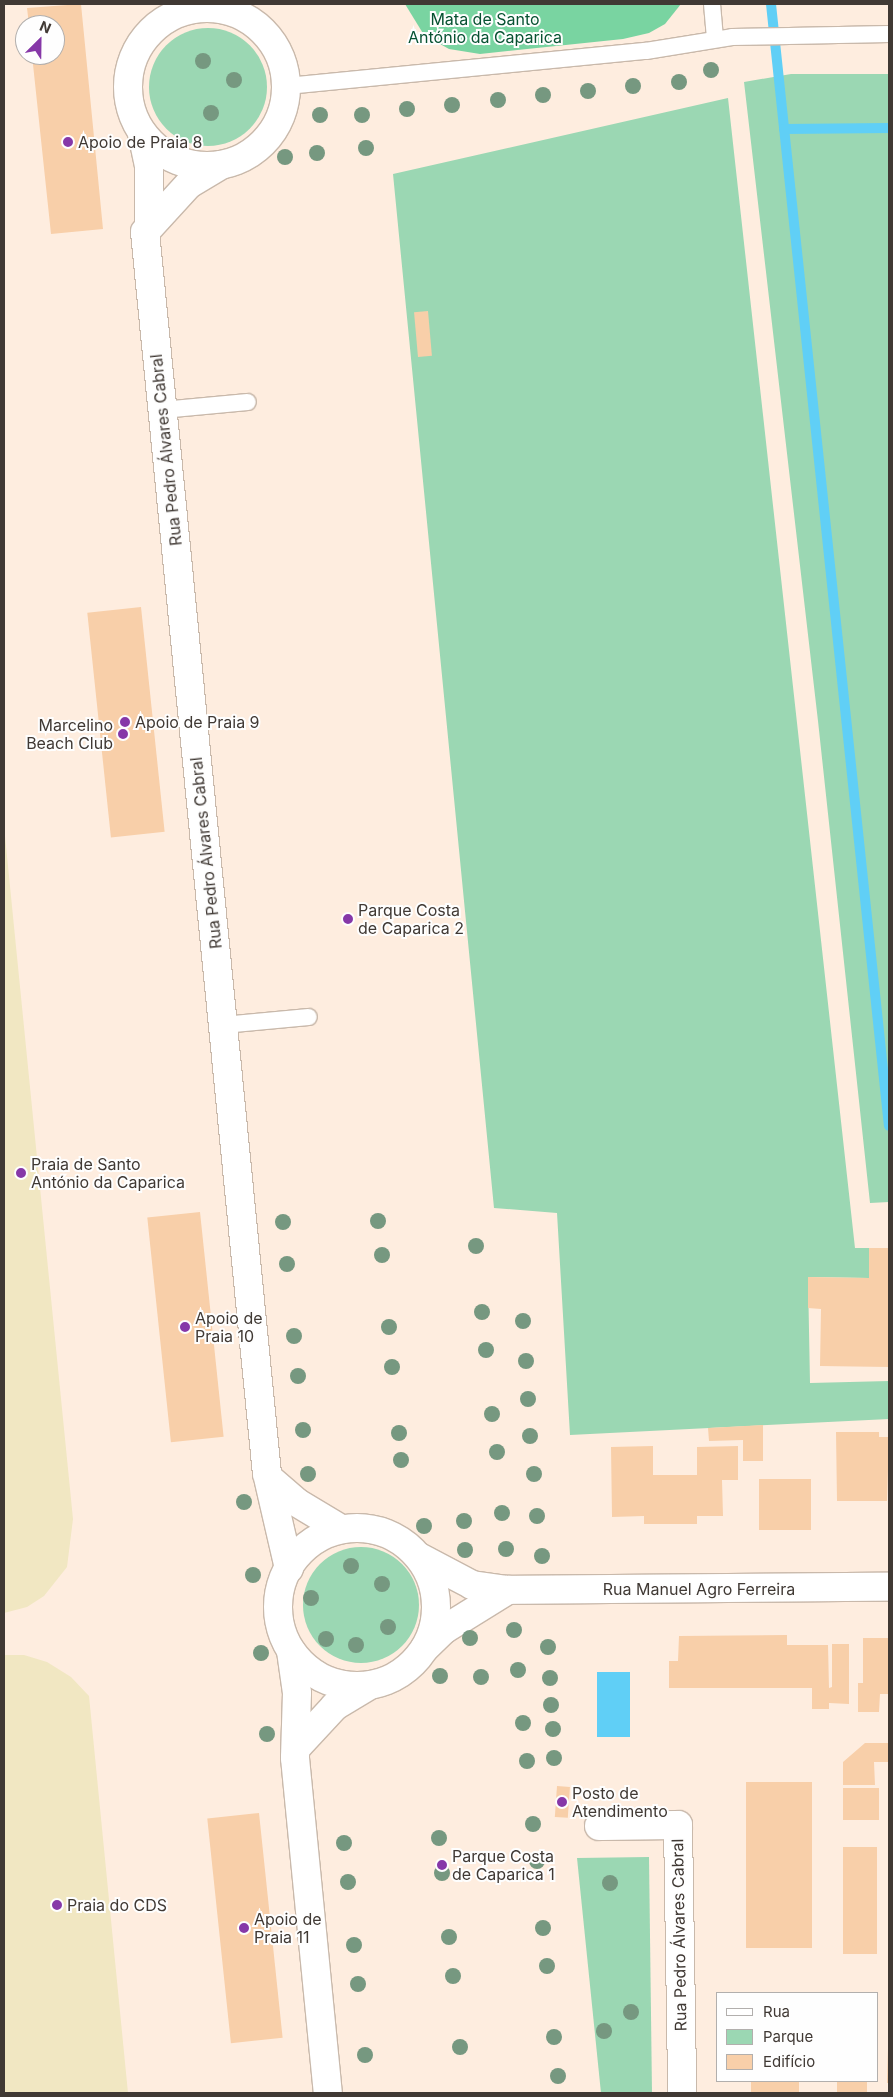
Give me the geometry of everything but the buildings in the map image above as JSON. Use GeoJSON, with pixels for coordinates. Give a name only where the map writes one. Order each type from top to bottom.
{"type":"FeatureCollection","features":[{"type":"Feature","properties":{"kind":"street"},"geometry":{"type":"LineString","coordinates":[[213,8],[244,16],[271,38],[281,56],[287,86],[284,112],[266,142],[239,160],[210,167],[184,163],[168,156],[142,133],[130,107],[128,86],[131,65],[142,41],[159,24],[182,12],[213,8]]}},
{"type":"Feature","properties":{"kind":"street","name":"Rua Pedro Álvares Cabral"},"geometry":{"type":"LineString","coordinates":[[142,133],[149,166],[149,225],[145,232],[267,1473],[271,1480],[289,1568]]}},
{"type":"Feature","properties":{"kind":"street"},"geometry":{"type":"LineString","coordinates":[[149,225],[189,184],[221,164]]}},
{"type":"Feature","properties":{"kind":"street"},"geometry":{"type":"LineString","coordinates":[[271,1480],[308,1510],[341,1529]]}},
{"type":"Feature","properties":{"kind":"street"},"geometry":{"type":"LineString","coordinates":[[367,1687],[344,1686],[323,1679],[307,1668],[291,1651],[281,1634],[277,1610],[279,1591],[289,1568],[299,1552],[328,1533],[341,1529],[359,1528],[381,1532],[419,1557],[435,1592],[432,1631],[424,1650]]}},
{"type":"Feature","properties":{"kind":"street","name":"Rua Manuel Agro Ferreira"},"geometry":{"type":"LineString","coordinates":[[419,1557],[472,1585],[508,1590],[889,1587]]}},
{"type":"Feature","properties":{"kind":"street"},"geometry":{"type":"LineString","coordinates":[[297,1748],[335,1706],[367,1687],[389,1680],[406,1669],[444,1629],[508,1590]]}},
{"type":"Feature","properties":{"kind":"street"},"geometry":{"type":"LineString","coordinates":[[291,1651],[297,1693],[297,1748],[295,1758],[328,2093]]}},
{"type":"Feature","properties":{"kind":"street","name":"Rua Pedro Álvares Cabral"},"geometry":{"type":"LineString","coordinates":[[599,1826],[678,1825],[682,2093]]}},
{"type":"Feature","properties":{"kind":"lane"},"geometry":{"type":"LineString","coordinates":[[712,4],[724,38]]}},
{"type":"Feature","properties":{"kind":"lane"},"geometry":{"type":"LineString","coordinates":[[287,86],[646,51],[724,38],[812,33],[889,34]]}},
{"type":"Feature","properties":{"kind":"lane"},"geometry":{"type":"LineString","coordinates":[[162,410],[248,402]]}},
{"type":"Feature","properties":{"kind":"lane"},"geometry":{"type":"LineString","coordinates":[[223,1025],[309,1017]]}},
{"type":"Feature","properties":{"kind":"green space","name":"Mata de Santo António da Caparica"},"geometry":{"type":"Polygon","coordinates":[[[405,4],[681,4],[665,24],[649,33],[623,39],[480,54],[449,49],[424,35],[405,4]]]}},
{"type":"Feature","properties":{"kind":"green space"},"geometry":{"type":"Polygon","coordinates":[[[208,28],[230,33],[241,38],[257,54],[262,65],[267,87],[262,109],[257,120],[241,136],[230,141],[208,146],[186,141],[175,136],[159,120],[154,109],[149,87],[154,65],[159,54],[175,38],[186,33],[208,28]]]}},
{"type":"Feature","properties":{"kind":"green space"},"geometry":{"type":"Polygon","coordinates":[[[791,74],[889,74],[889,1202],[870,1203],[818,721],[744,82],[791,74]]]}},
{"type":"Feature","properties":{"kind":"green space"},"geometry":{"type":"Polygon","coordinates":[[[728,98],[855,1248],[869,1248],[869,1278],[808,1277],[810,1383],[889,1381],[889,1419],[570,1435],[557,1213],[494,1208],[393,174],[728,98]]]}},
{"type":"Feature","properties":{"kind":"green space"},"geometry":{"type":"Polygon","coordinates":[[[361,1547],[383,1551],[393,1556],[402,1564],[410,1573],[415,1583],[419,1605],[415,1627],[410,1637],[402,1646],[393,1654],[383,1659],[361,1663],[339,1659],[329,1654],[320,1646],[312,1637],[307,1627],[303,1605],[307,1583],[312,1573],[320,1564],[329,1556],[339,1551],[361,1547]]]}},
{"type":"Feature","properties":{"kind":"green space"},"geometry":{"type":"Polygon","coordinates":[[[649,1857],[652,2093],[601,2093],[577,1858],[649,1857]]]}},
{"type":"Feature","properties":{"kind":"sand","name":"Praia de Santo António da Caparica"},"geometry":{"type":"Polygon","coordinates":[[[4,826],[73,1519],[67,1567],[44,1596],[27,1607],[4,1613],[4,826]]]}},
{"type":"Feature","properties":{"kind":"sand","name":"Praia do CDS"},"geometry":{"type":"Polygon","coordinates":[[[4,1655],[24,1655],[47,1662],[71,1677],[89,1696],[128,2093],[4,2093],[4,1655]]]}},
{"type":"Feature","properties":{"kind":"water"},"geometry":{"type":"Polygon","coordinates":[[[597,1672],[630,1672],[630,1737],[597,1737],[597,1672]]]}},
{"type":"Feature","properties":{"kind":"waterway"},"geometry":{"type":"LineString","coordinates":[[771,4],[889,1126]]}},
{"type":"Feature","properties":{"kind":"waterway"},"geometry":{"type":"LineString","coordinates":[[784,129],[889,128]]}},
{"type":"Feature","properties":{"kind":"place","name":"Apoio de Praia 8"},"geometry":{"type":"Point","coordinates":[68,142]}},
{"type":"Feature","properties":{"kind":"place","name":"Apoio de Praia 9"},"geometry":{"type":"Point","coordinates":[125,722]}},
{"type":"Feature","properties":{"kind":"place","name":"Marcelino Beach Club"},"geometry":{"type":"Point","coordinates":[123,734]}},
{"type":"Feature","properties":{"kind":"place","name":"Parque Costa de Caparica 2"},"geometry":{"type":"Point","coordinates":[348,919]}},
{"type":"Feature","properties":{"kind":"place","name":"Praia de Santo António da Caparica"},"geometry":{"type":"Point","coordinates":[21,1173]}},
{"type":"Feature","properties":{"kind":"place","name":"Apoio de Praia 10"},"geometry":{"type":"Point","coordinates":[185,1327]}},
{"type":"Feature","properties":{"kind":"place","name":"Posto de Atendimento"},"geometry":{"type":"Point","coordinates":[562,1802]}},
{"type":"Feature","properties":{"kind":"place","name":"Parque Costa de Caparica 1"},"geometry":{"type":"Point","coordinates":[442,1865]}},
{"type":"Feature","properties":{"kind":"place","name":"Praia do CDS"},"geometry":{"type":"Point","coordinates":[57,1905]}},
{"type":"Feature","properties":{"kind":"place","name":"Apoio de Praia 11"},"geometry":{"type":"Point","coordinates":[244,1928]}}]}
